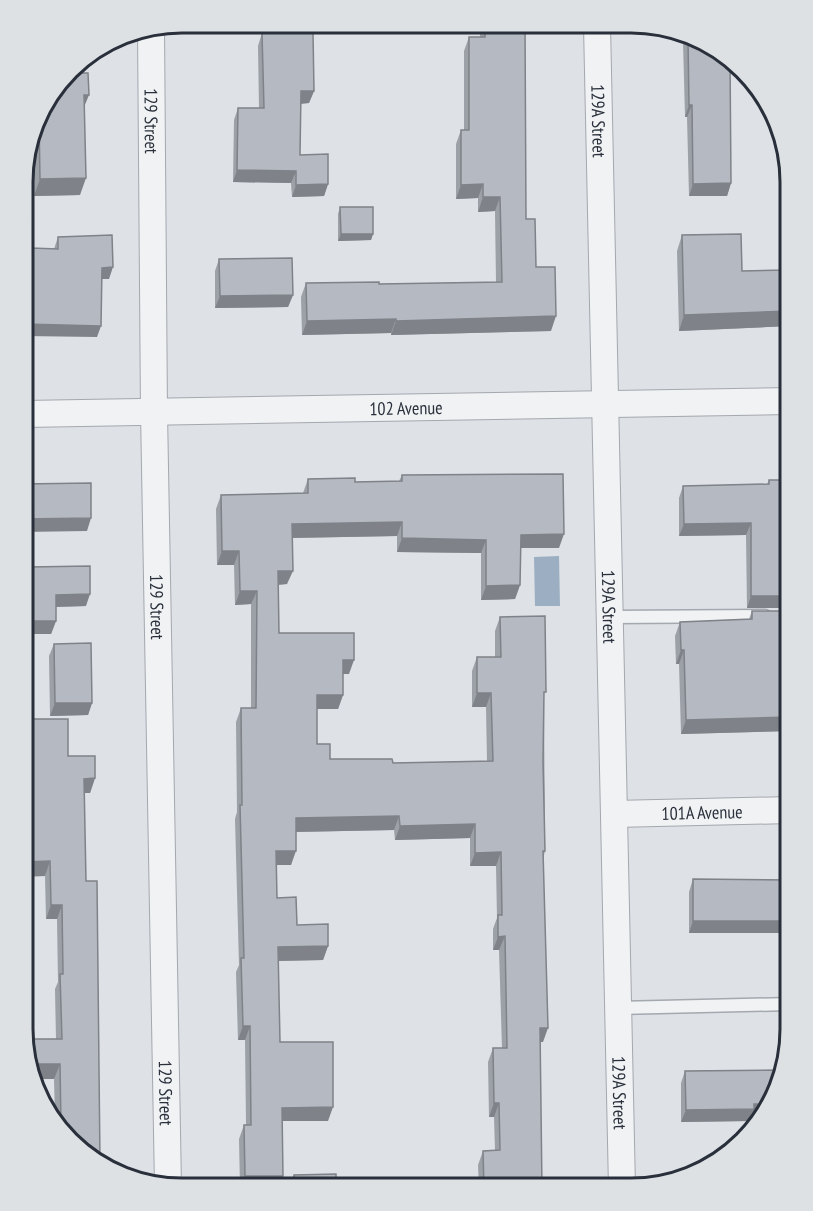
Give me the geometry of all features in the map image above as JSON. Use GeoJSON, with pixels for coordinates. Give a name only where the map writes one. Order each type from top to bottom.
{"type":"FeatureCollection","features":[{"type":"Feature","properties":{"kind":"street","name":"129A Street"},"geometry":{"type":"LineString","coordinates":[[597,33],[622,1178]]}},
{"type":"Feature","properties":{"kind":"street","name":"129 Street"},"geometry":{"type":"LineString","coordinates":[[151,37],[154,412],[168,1177]]}},
{"type":"Feature","properties":{"kind":"street","name":"102 Avenue"},"geometry":{"type":"LineString","coordinates":[[33,414],[780,401]]}},
{"type":"Feature","properties":{"kind":"street","name":"101A Avenue"},"geometry":{"type":"LineString","coordinates":[[614,813],[780,810]]}},
{"type":"Feature","properties":{"kind":"lane"},"geometry":{"type":"LineString","coordinates":[[610,617],[779,616]]}},
{"type":"Feature","properties":{"kind":"lane"},"geometry":{"type":"LineString","coordinates":[[618,1008],[780,1004]]}},
{"type":"Feature","properties":{"kind":"water"},"geometry":{"type":"Polygon","coordinates":[[[559,556],[560,606],[535,606],[534,557],[559,556]]]}},
{"type":"Feature","properties":{"kind":"building"},"geometry":{"type":"Polygon","coordinates":[[[262,33],[313,33],[314,91],[301,91],[300,155],[328,154],[328,184],[296,185],[296,171],[237,170],[238,108],[264,108],[262,33]]]}},
{"type":"Feature","properties":{"kind":"building"},"geometry":{"type":"Polygon","coordinates":[[[485,33],[525,33],[526,219],[535,219],[536,267],[555,267],[556,316],[307,321],[306,283],[502,282],[500,197],[483,197],[483,184],[461,185],[461,130],[469,130],[469,37],[485,37],[485,33]]]}},
{"type":"Feature","properties":{"kind":"building"},"geometry":{"type":"Polygon","coordinates":[[[688,44],[722,64],[730,72],[731,183],[693,184],[692,105],[689,105],[688,44]]]}},
{"type":"Feature","properties":{"kind":"building"},"geometry":{"type":"Polygon","coordinates":[[[81,73],[88,73],[89,95],[84,95],[86,178],[40,179],[39,140],[44,125],[58,99],[70,84],[81,73]]]}},
{"type":"Feature","properties":{"kind":"building"},"geometry":{"type":"Polygon","coordinates":[[[340,207],[373,207],[373,234],[341,234],[340,207]]]}},
{"type":"Feature","properties":{"kind":"building"},"geometry":{"type":"Polygon","coordinates":[[[741,234],[742,271],[780,270],[780,311],[684,315],[682,235],[741,234]]]}},
{"type":"Feature","properties":{"kind":"building"},"geometry":{"type":"Polygon","coordinates":[[[112,235],[113,267],[102,268],[101,326],[33,324],[33,248],[58,249],[58,237],[112,235]]]}},
{"type":"Feature","properties":{"kind":"building"},"geometry":{"type":"Polygon","coordinates":[[[292,258],[293,295],[220,296],[219,259],[292,258]]]}},
{"type":"Feature","properties":{"kind":"building"},"geometry":{"type":"Polygon","coordinates":[[[563,474],[564,534],[521,535],[520,585],[486,586],[486,540],[402,538],[402,522],[292,524],[293,571],[278,571],[279,633],[354,633],[354,660],[343,660],[343,695],[317,695],[317,744],[330,744],[330,759],[392,759],[393,763],[493,761],[491,693],[477,693],[477,657],[501,657],[500,617],[545,616],[546,692],[544,692],[543,761],[545,851],[543,851],[548,1028],[540,1028],[542,1178],[484,1178],[483,1151],[500,1150],[499,1103],[494,1103],[493,1048],[507,1048],[505,936],[498,937],[498,915],[502,915],[501,852],[475,853],[475,824],[400,826],[399,816],[296,818],[296,851],[276,851],[277,898],[296,897],[297,925],[328,924],[328,946],[278,947],[280,1042],[333,1042],[333,1107],[282,1108],[283,1176],[245,1176],[244,1125],[251,1125],[250,1026],[243,1026],[241,958],[244,958],[240,805],[242,805],[241,708],[256,708],[257,591],[240,591],[239,551],[222,551],[221,495],[308,493],[308,479],[355,478],[355,482],[402,481],[402,475],[563,474]]]}},
{"type":"Feature","properties":{"kind":"building"},"geometry":{"type":"Polygon","coordinates":[[[769,480],[780,480],[780,596],[751,596],[751,523],[684,524],[683,486],[769,484],[769,480]]]}},
{"type":"Feature","properties":{"kind":"building"},"geometry":{"type":"Polygon","coordinates":[[[91,483],[91,518],[33,519],[33,484],[91,483]]]}},
{"type":"Feature","properties":{"kind":"building"},"geometry":{"type":"Polygon","coordinates":[[[90,566],[90,594],[56,595],[56,621],[33,621],[33,567],[90,566]]]}},
{"type":"Feature","properties":{"kind":"building"},"geometry":{"type":"Polygon","coordinates":[[[752,611],[780,611],[780,717],[686,720],[684,650],[681,650],[680,622],[752,619],[752,611]]]}},
{"type":"Feature","properties":{"kind":"building"},"geometry":{"type":"Polygon","coordinates":[[[91,643],[92,703],[55,703],[54,644],[91,643]]]}},
{"type":"Feature","properties":{"kind":"building"},"geometry":{"type":"Polygon","coordinates":[[[33,719],[68,719],[68,756],[95,756],[95,778],[84,779],[86,881],[97,881],[100,1153],[77,1134],[61,1115],[60,1064],[37,1064],[36,1058],[33,1039],[62,1039],[60,974],[63,974],[62,905],[51,905],[50,861],[33,862],[33,719]]]}},
{"type":"Feature","properties":{"kind":"building"},"geometry":{"type":"Polygon","coordinates":[[[693,879],[780,880],[780,921],[693,921],[693,879]]]}},
{"type":"Feature","properties":{"kind":"building"},"geometry":{"type":"Polygon","coordinates":[[[774,1070],[765,1095],[760,1104],[754,1104],[754,1109],[686,1110],[685,1071],[774,1070]]]}},
{"type":"Feature","properties":{"kind":"building"},"geometry":{"type":"Polygon","coordinates":[[[336,1174],[336,1178],[294,1178],[294,1175],[336,1174]]]}}]}
